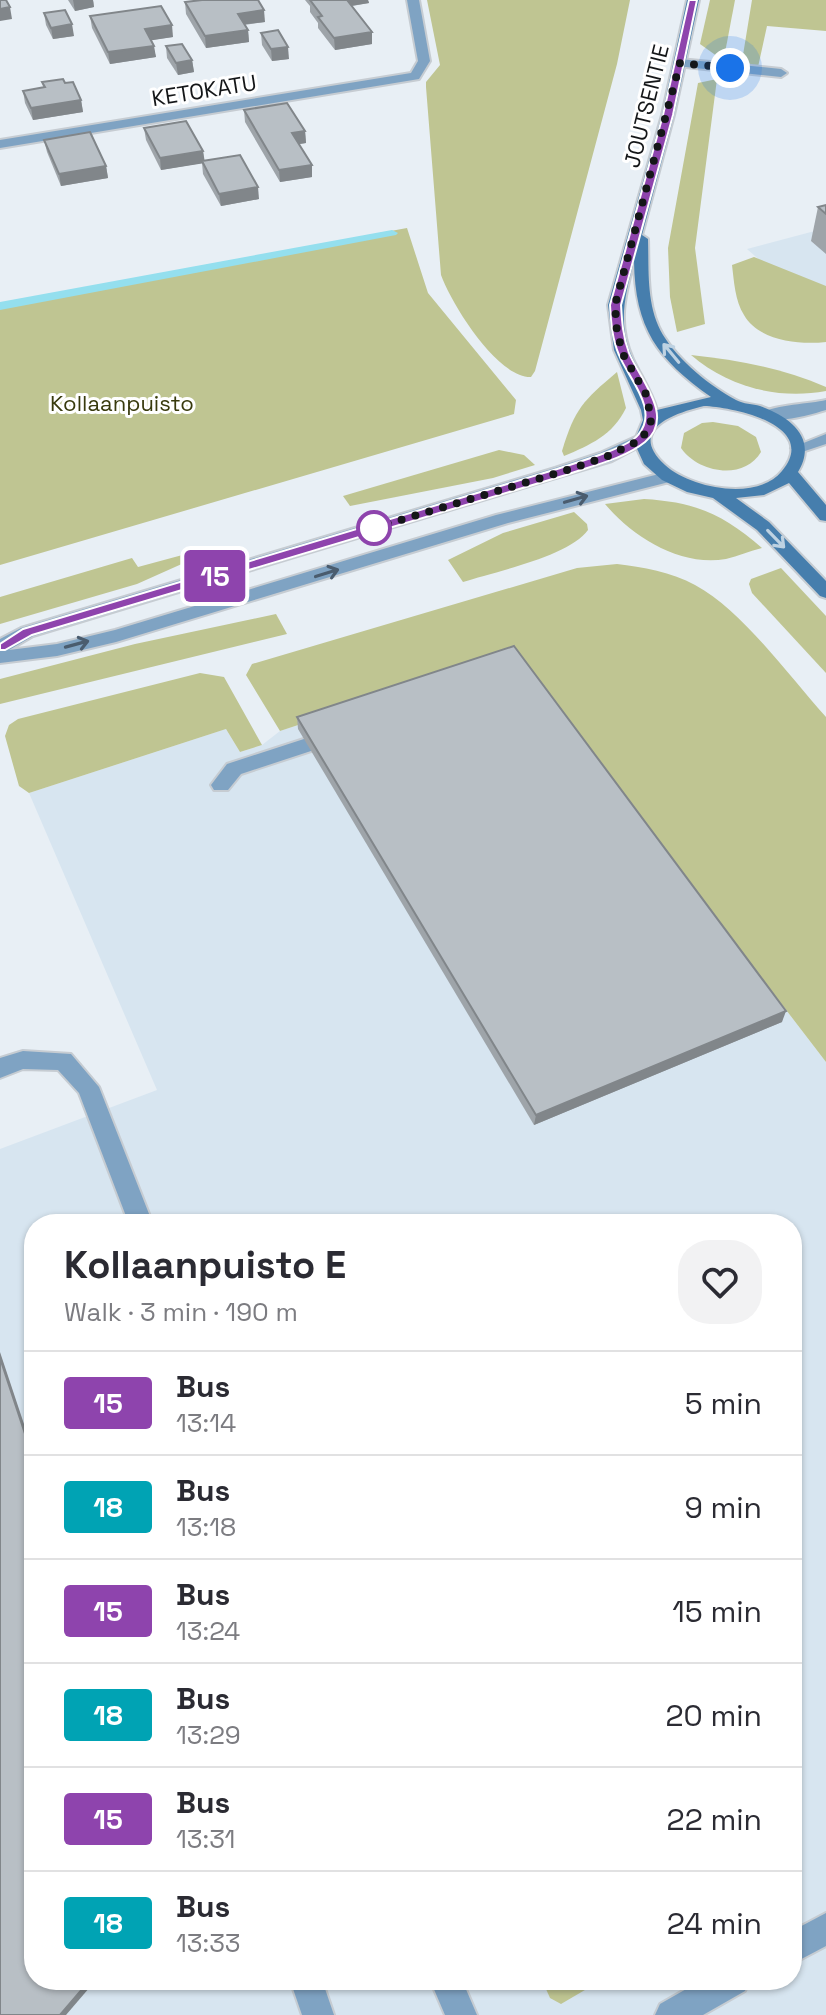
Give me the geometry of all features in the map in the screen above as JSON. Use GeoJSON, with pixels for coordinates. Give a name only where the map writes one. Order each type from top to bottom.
{"type":"FeatureCollection","features":[{"type":"Feature","properties":{"kind":"main road","name":"JOUTSENTIE"},"geometry":{"type":"LineString","coordinates":[[651,421],[647,396],[624,356],[617,333],[615,305],[640,222],[693,0]]}},
{"type":"Feature","properties":{"kind":"main road","name":"JOUTSENTIE"},"geometry":{"type":"LineString","coordinates":[[640,222],[644,305],[653,329],[695,381],[730,402]]}},
{"type":"Feature","properties":{"kind":"main road"},"geometry":{"type":"LineString","coordinates":[[704,401],[730,402],[768,414],[790,431],[799,448],[799,456],[790,473],[764,489],[719,494],[687,487],[667,477],[649,461],[642,439],[651,421],[679,405],[704,401]]}},
{"type":"Feature","properties":{"kind":"main road"},"geometry":{"type":"LineString","coordinates":[[790,473],[826,516]]}},
{"type":"Feature","properties":{"kind":"main road"},"geometry":{"type":"LineString","coordinates":[[719,494],[763,526],[826,592]]}},
{"type":"Feature","properties":{"kind":"street","name":"KETOKATU"},"geometry":{"type":"LineString","coordinates":[[0,144],[415,76],[424,61],[413,0]]}},
{"type":"Feature","properties":{"kind":"street"},"geometry":{"type":"LineString","coordinates":[[680,63],[781,73]]}},
{"type":"Feature","properties":{"kind":"street"},"geometry":{"type":"LineString","coordinates":[[768,414],[805,411],[826,405]]}},
{"type":"Feature","properties":{"kind":"street"},"geometry":{"type":"LineString","coordinates":[[0,647],[27,632],[561,472],[606,457],[642,439]]}},
{"type":"Feature","properties":{"kind":"street"},"geometry":{"type":"LineString","coordinates":[[799,448],[826,439]]}},
{"type":"Feature","properties":{"kind":"street"},"geometry":{"type":"LineString","coordinates":[[0,657],[36,655],[186,615],[582,497],[667,477]]}},
{"type":"Feature","properties":{"kind":"street"},"geometry":{"type":"LineString","coordinates":[[221,785],[234,769],[307,745]]}},
{"type":"Feature","properties":{"kind":"street"},"geometry":{"type":"LineString","coordinates":[[0,1068],[23,1060],[63,1061],[88,1087],[137,1214]]}},
{"type":"Feature","properties":{"kind":"street"},"geometry":{"type":"LineString","coordinates":[[802,1942],[826,1929]]}},
{"type":"Feature","properties":{"kind":"street"},"geometry":{"type":"LineString","coordinates":[[309,1990],[318,2015]]}},
{"type":"Feature","properties":{"kind":"street"},"geometry":{"type":"LineString","coordinates":[[450,1990],[461,2015]]}},
{"type":"Feature","properties":{"kind":"street"},"geometry":{"type":"LineString","coordinates":[[671,2015],[716,1990]]}},
{"type":"Feature","properties":{"kind":"shaded area"},"geometry":{"type":"Polygon","coordinates":[[[826,228],[826,292],[764,264],[747,249],[826,228]]]}},
{"type":"Feature","properties":{"kind":"shaded area"},"geometry":{"type":"Polygon","coordinates":[[[513,654],[826,1062],[826,2015],[0,2015],[0,1149],[157,1090],[29,793],[226,729],[240,752],[262,745],[280,731],[513,654]]]}},
{"type":"Feature","properties":{"kind":"green space"},"geometry":{"type":"Polygon","coordinates":[[[427,0],[630,0],[617,64],[531,377],[518,374],[490,353],[454,303],[441,275],[426,87],[426,82],[440,65],[427,0]]]}},
{"type":"Feature","properties":{"kind":"green space"},"geometry":{"type":"Polygon","coordinates":[[[710,0],[735,0],[724,58],[721,59],[700,44],[710,0]]]}},
{"type":"Feature","properties":{"kind":"green space"},"geometry":{"type":"Polygon","coordinates":[[[752,0],[826,0],[826,31],[767,26],[758,67],[742,61],[752,0]]]}},
{"type":"Feature","properties":{"kind":"green space"},"geometry":{"type":"Polygon","coordinates":[[[717,79],[695,248],[705,324],[677,332],[670,297],[668,248],[698,83],[717,79]]]}},
{"type":"Feature","properties":{"kind":"green space","name":"Kollaanpuisto"},"geometry":{"type":"Polygon","coordinates":[[[407,228],[428,293],[516,400],[514,414],[0,565],[0,303],[407,228]]]}},
{"type":"Feature","properties":{"kind":"green space"},"geometry":{"type":"Polygon","coordinates":[[[754,257],[826,286],[826,342],[804,343],[780,339],[759,331],[751,324],[739,304],[732,265],[754,257]]]}},
{"type":"Feature","properties":{"kind":"green space"},"geometry":{"type":"Polygon","coordinates":[[[691,355],[776,370],[826,387],[826,391],[790,394],[754,388],[721,375],[691,355]]]}},
{"type":"Feature","properties":{"kind":"green space"},"geometry":{"type":"Polygon","coordinates":[[[617,372],[626,408],[621,417],[600,438],[564,456],[562,451],[576,415],[588,398],[617,372]]]}},
{"type":"Feature","properties":{"kind":"green space"},"geometry":{"type":"Polygon","coordinates":[[[702,423],[738,426],[756,437],[761,452],[744,467],[733,470],[709,468],[698,463],[681,448],[684,433],[702,423]]]}},
{"type":"Feature","properties":{"kind":"green space"},"geometry":{"type":"Polygon","coordinates":[[[499,450],[524,455],[535,465],[493,478],[350,506],[343,496],[499,450]]]}},
{"type":"Feature","properties":{"kind":"green space"},"geometry":{"type":"Polygon","coordinates":[[[644,499],[678,503],[708,512],[734,526],[762,548],[726,559],[709,560],[675,554],[629,528],[605,504],[644,499]]]}},
{"type":"Feature","properties":{"kind":"green space"},"geometry":{"type":"Polygon","coordinates":[[[574,512],[587,524],[588,530],[565,548],[549,555],[463,582],[448,560],[503,533],[574,512]]]}},
{"type":"Feature","properties":{"kind":"green space"},"geometry":{"type":"Polygon","coordinates":[[[212,547],[213,550],[137,584],[0,624],[0,597],[132,558],[138,567],[212,547]]]}},
{"type":"Feature","properties":{"kind":"green space"},"geometry":{"type":"Polygon","coordinates":[[[617,564],[677,577],[713,596],[748,627],[826,717],[826,1062],[513,654],[280,731],[246,675],[252,664],[577,568],[617,564]]]}},
{"type":"Feature","properties":{"kind":"green space"},"geometry":{"type":"Polygon","coordinates":[[[781,568],[826,616],[826,673],[752,593],[751,579],[781,568]]]}},
{"type":"Feature","properties":{"kind":"green space"},"geometry":{"type":"Polygon","coordinates":[[[276,614],[287,634],[0,704],[0,679],[135,644],[276,614]]]}},
{"type":"Feature","properties":{"kind":"green space"},"geometry":{"type":"Polygon","coordinates":[[[200,673],[224,677],[262,745],[240,752],[226,729],[29,793],[19,786],[5,736],[9,725],[18,719],[200,673]]]}},
{"type":"Feature","properties":{"kind":"green space"},"geometry":{"type":"Polygon","coordinates":[[[546,1990],[585,1990],[561,2004],[550,1998],[546,1990]]]}},
{"type":"Feature","properties":{"kind":"building"},"geometry":{"type":"Polygon","coordinates":[[[0,0],[6,0],[10,7],[0,9],[0,0]]]}},
{"type":"Feature","properties":{"kind":"building"},"geometry":{"type":"Polygon","coordinates":[[[258,0],[264,10],[238,14],[248,30],[205,36],[185,2],[258,0]]]}},
{"type":"Feature","properties":{"kind":"building"},"geometry":{"type":"Polygon","coordinates":[[[310,0],[347,0],[372,32],[334,38],[310,0]]]}},
{"type":"Feature","properties":{"kind":"building"},"geometry":{"type":"Polygon","coordinates":[[[161,6],[172,25],[145,29],[154,46],[108,52],[90,16],[161,6]]]}},
{"type":"Feature","properties":{"kind":"building"},"geometry":{"type":"Polygon","coordinates":[[[65,10],[72,24],[51,28],[44,13],[65,10]]]}},
{"type":"Feature","properties":{"kind":"building"},"geometry":{"type":"Polygon","coordinates":[[[278,30],[288,47],[271,49],[261,33],[278,30]]]}},
{"type":"Feature","properties":{"kind":"building"},"geometry":{"type":"Polygon","coordinates":[[[182,44],[192,60],[176,63],[166,46],[182,44]]]}},
{"type":"Feature","properties":{"kind":"building"},"geometry":{"type":"Polygon","coordinates":[[[63,79],[65,83],[73,82],[81,100],[31,108],[23,91],[45,87],[42,82],[63,79]]]}},
{"type":"Feature","properties":{"kind":"building"},"geometry":{"type":"Polygon","coordinates":[[[287,103],[305,131],[292,133],[312,165],[279,170],[244,110],[287,103]]]}},
{"type":"Feature","properties":{"kind":"building"},"geometry":{"type":"Polygon","coordinates":[[[186,121],[203,151],[160,158],[144,128],[186,121]]]}},
{"type":"Feature","properties":{"kind":"building"},"geometry":{"type":"Polygon","coordinates":[[[90,132],[106,166],[59,174],[44,140],[90,132]]]}},
{"type":"Feature","properties":{"kind":"building"},"geometry":{"type":"Polygon","coordinates":[[[240,155],[258,187],[219,194],[202,161],[240,155]]]}},
{"type":"Feature","properties":{"kind":"building"},"geometry":{"type":"Polygon","coordinates":[[[514,646],[786,1011],[536,1115],[297,717],[514,646]]]}},
{"type":"Feature","properties":{"kind":"building"},"geometry":{"type":"Polygon","coordinates":[[[0,1358],[24,1431],[24,1990],[81,1990],[60,2015],[0,2015],[0,1358]]]}},
{"type":"Feature","properties":{"kind":"waterway"},"geometry":{"type":"LineString","coordinates":[[0,306],[392,233]]}},
{"type":"Feature","properties":{"kind":"bus line","name":"15"},"geometry":{"type":"LineString","coordinates":[[0,647],[27,632],[561,472],[606,457],[642,439],[651,421],[647,396],[624,356],[617,333],[615,305],[668,115],[693,0]]}},
{"type":"Feature","properties":{"kind":"route"},"geometry":{"type":"LineString","coordinates":[[374,528],[561,472],[606,457],[642,439],[651,421],[647,396],[624,356],[617,333],[615,305],[640,222],[680,63],[730,68]]}}]}
